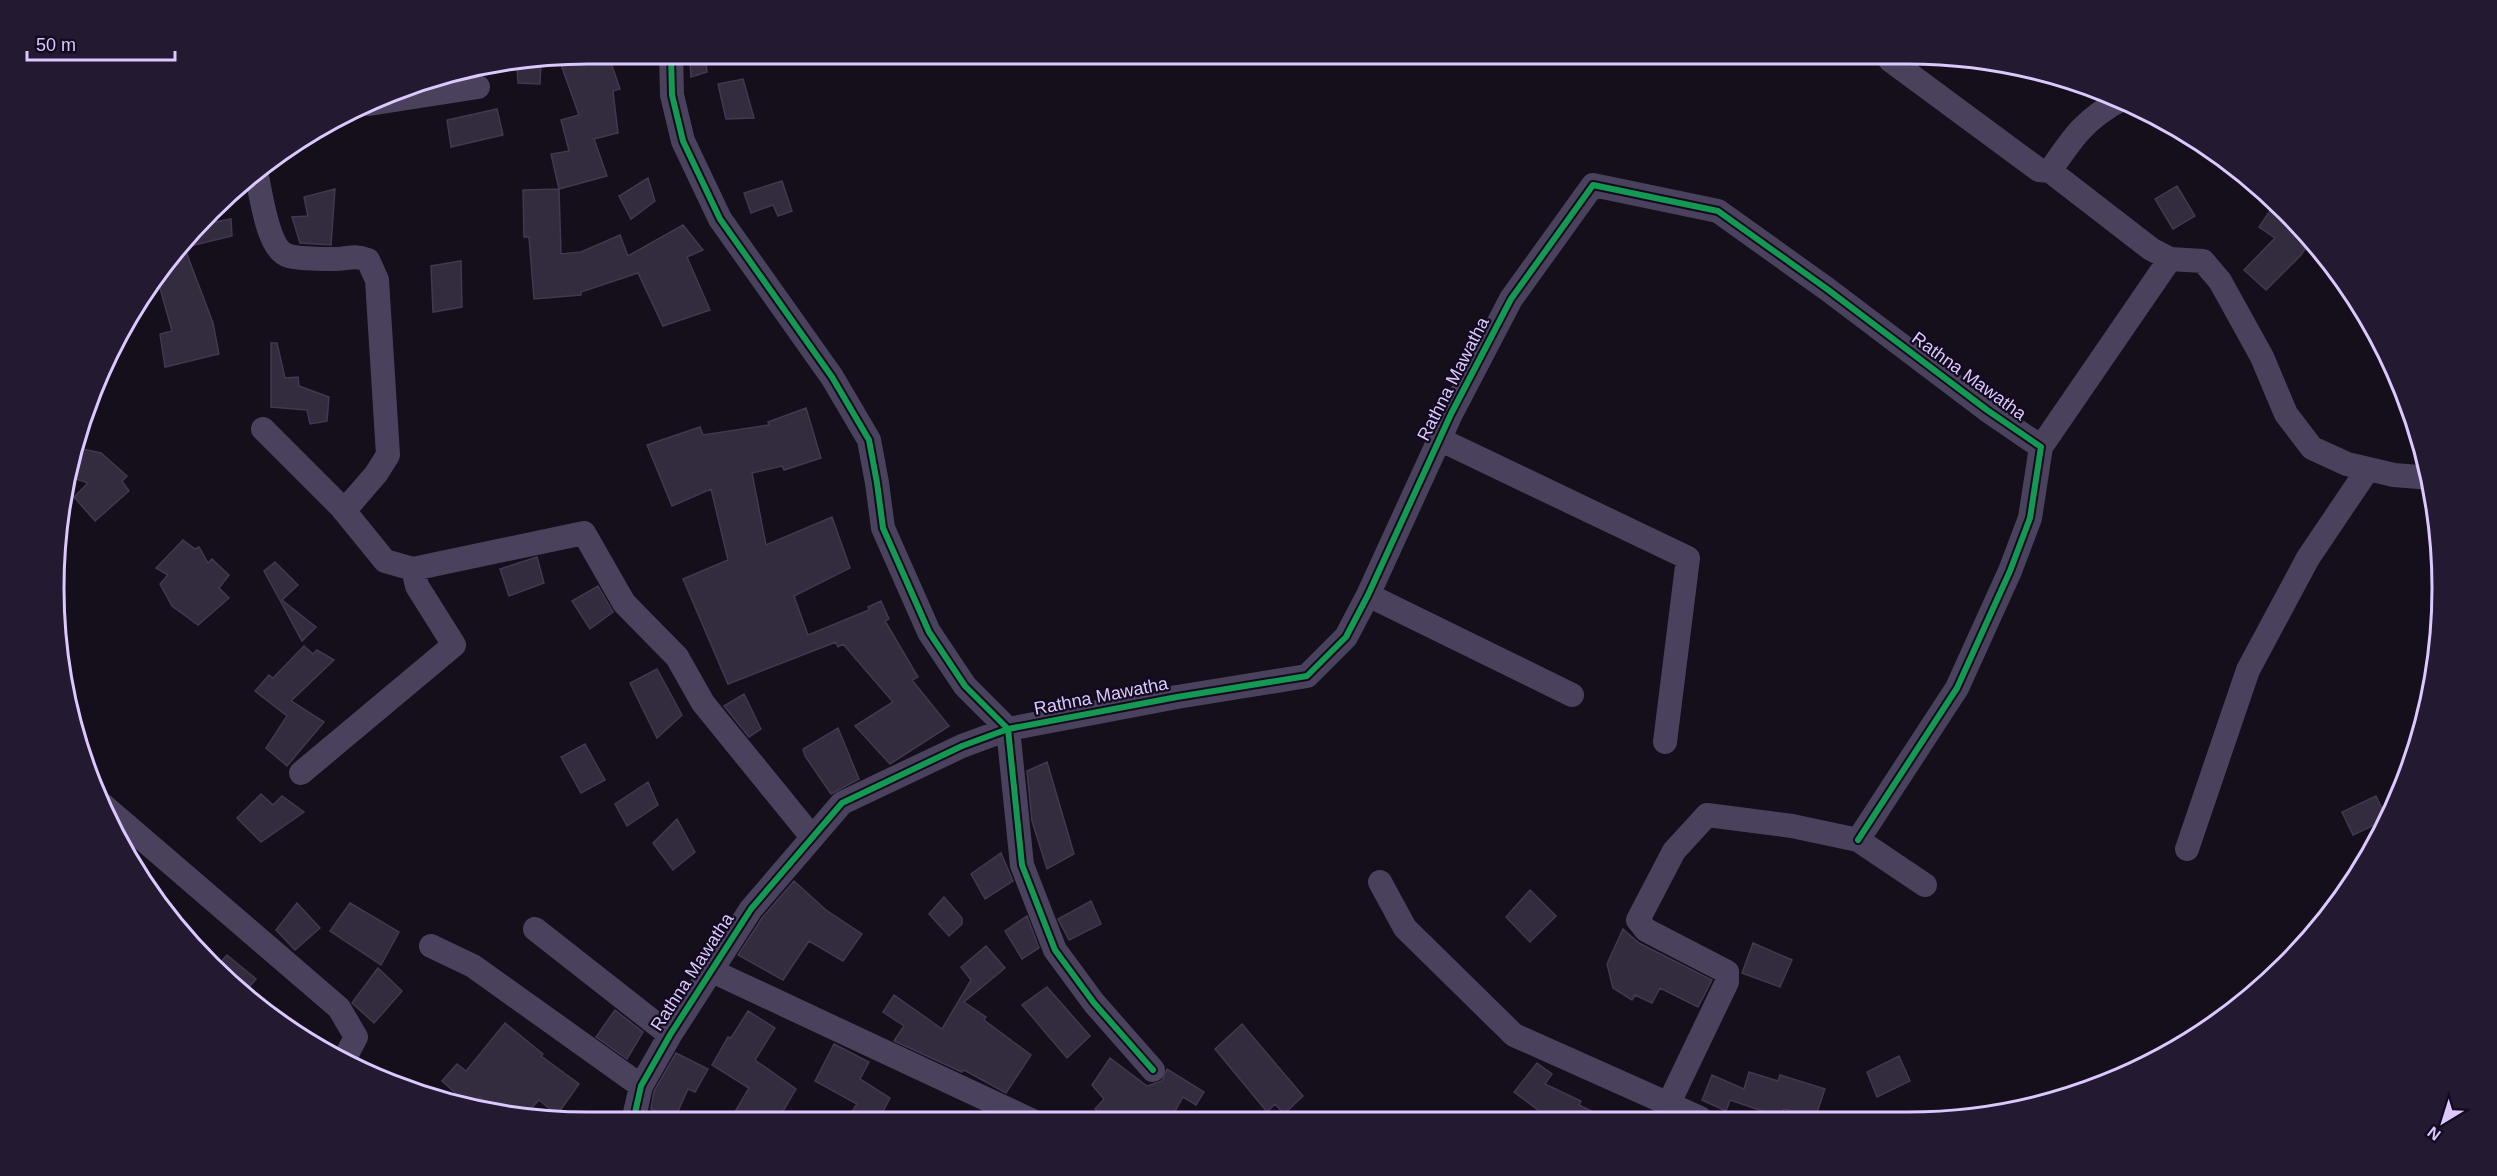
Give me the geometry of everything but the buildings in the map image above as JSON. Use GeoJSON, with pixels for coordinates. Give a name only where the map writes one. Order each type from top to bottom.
{"type":"FeatureCollection","features":[{"type":"Feature","properties":{"kind":"street"},"geometry":{"type":"LineString","coordinates":[[671,64],[672,95],[683,141],[720,219],[832,377],[869,440],[878,483],[883,528],[929,632],[965,687],[1008,729],[1022,865],[1055,950],[1094,1003],[1153,1070]]}},
{"type":"Feature","properties":{"kind":"street"},"geometry":{"type":"LineString","coordinates":[[1895,64],[2039,170],[2050,171],[2161,254],[2203,261],[2220,281],[2262,357],[2286,414],[2312,448],[2346,464],[2394,475],[2420,477]]}},
{"type":"Feature","properties":{"kind":"street"},"geometry":{"type":"LineString","coordinates":[[402,99],[478,87]]}},
{"type":"Feature","properties":{"kind":"street"},"geometry":{"type":"LineString","coordinates":[[2050,171],[2078,131],[2111,105]]}},
{"type":"Feature","properties":{"kind":"street"},"geometry":{"type":"LineString","coordinates":[[258,182],[272,240],[278,250],[287,256],[335,260],[355,256],[368,260],[377,280],[388,455],[376,474],[344,511]]}},
{"type":"Feature","properties":{"kind":"street","name":"Rathna Mawatha"},"geometry":{"type":"LineString","coordinates":[[637,1112],[641,1086],[670,1035],[751,909],[842,803],[962,746],[1008,729],[1177,697],[1307,676],[1346,637],[1368,595],[1439,440],[1511,299],[1593,185],[1718,211],[1827,289],[1987,410],[2041,447]]}},
{"type":"Feature","properties":{"kind":"street"},"geometry":{"type":"LineString","coordinates":[[1858,840],[1957,688],[2010,570],[2030,518],[2041,447],[2161,254]]}},
{"type":"Feature","properties":{"kind":"street"},"geometry":{"type":"LineString","coordinates":[[263,429],[344,511],[385,561],[413,569],[584,533],[624,603],[678,657],[703,703],[812,837]]}},
{"type":"Feature","properties":{"kind":"street"},"geometry":{"type":"LineString","coordinates":[[1439,440],[1688,558],[1665,742]]}},
{"type":"Feature","properties":{"kind":"street"},"geometry":{"type":"LineString","coordinates":[[2187,849],[2248,670],[2308,558],[2368,469]]}},
{"type":"Feature","properties":{"kind":"street"},"geometry":{"type":"LineString","coordinates":[[302,773],[454,645],[417,586],[413,569]]}},
{"type":"Feature","properties":{"kind":"street"},"geometry":{"type":"LineString","coordinates":[[1368,595],[1572,695]]}},
{"type":"Feature","properties":{"kind":"street"},"geometry":{"type":"LineString","coordinates":[[1668,1105],[1727,982],[1727,972],[1646,930],[1638,920],[1674,851],[1707,815],[1792,826],[1858,840],[1925,885]]}},
{"type":"Feature","properties":{"kind":"street"},"geometry":{"type":"LineString","coordinates":[[117,818],[339,1008],[356,1036],[347,1053]]}},
{"type":"Feature","properties":{"kind":"street"},"geometry":{"type":"LineString","coordinates":[[1380,882],[1405,928],[1514,1035],[1685,1112]]}},
{"type":"Feature","properties":{"kind":"street"},"geometry":{"type":"LineString","coordinates":[[535,929],[670,1035]]}},
{"type":"Feature","properties":{"kind":"street"},"geometry":{"type":"LineString","coordinates":[[431,946],[473,966],[641,1086]]}},
{"type":"Feature","properties":{"kind":"street"},"geometry":{"type":"LineString","coordinates":[[712,971],[1016,1112]]}},
{"type":"Feature","properties":{"kind":"cycle path"},"geometry":{"type":"LineString","coordinates":[[671,64],[672,95],[683,141],[720,219],[832,377],[869,440],[883,528],[929,632],[965,686],[1008,729],[1022,865],[1055,950],[1094,1003],[1153,1070]]}},
{"type":"Feature","properties":{"kind":"cycle path"},"geometry":{"type":"LineString","coordinates":[[635,1112],[641,1086],[670,1035],[751,909],[842,803],[962,746],[1008,729],[1177,697],[1307,676],[1346,637],[1368,595],[1451,414],[1511,299],[1593,185],[1718,211],[1827,289],[1987,410],[2041,447],[2030,518],[2010,571],[1957,688],[1858,840]]}}]}
